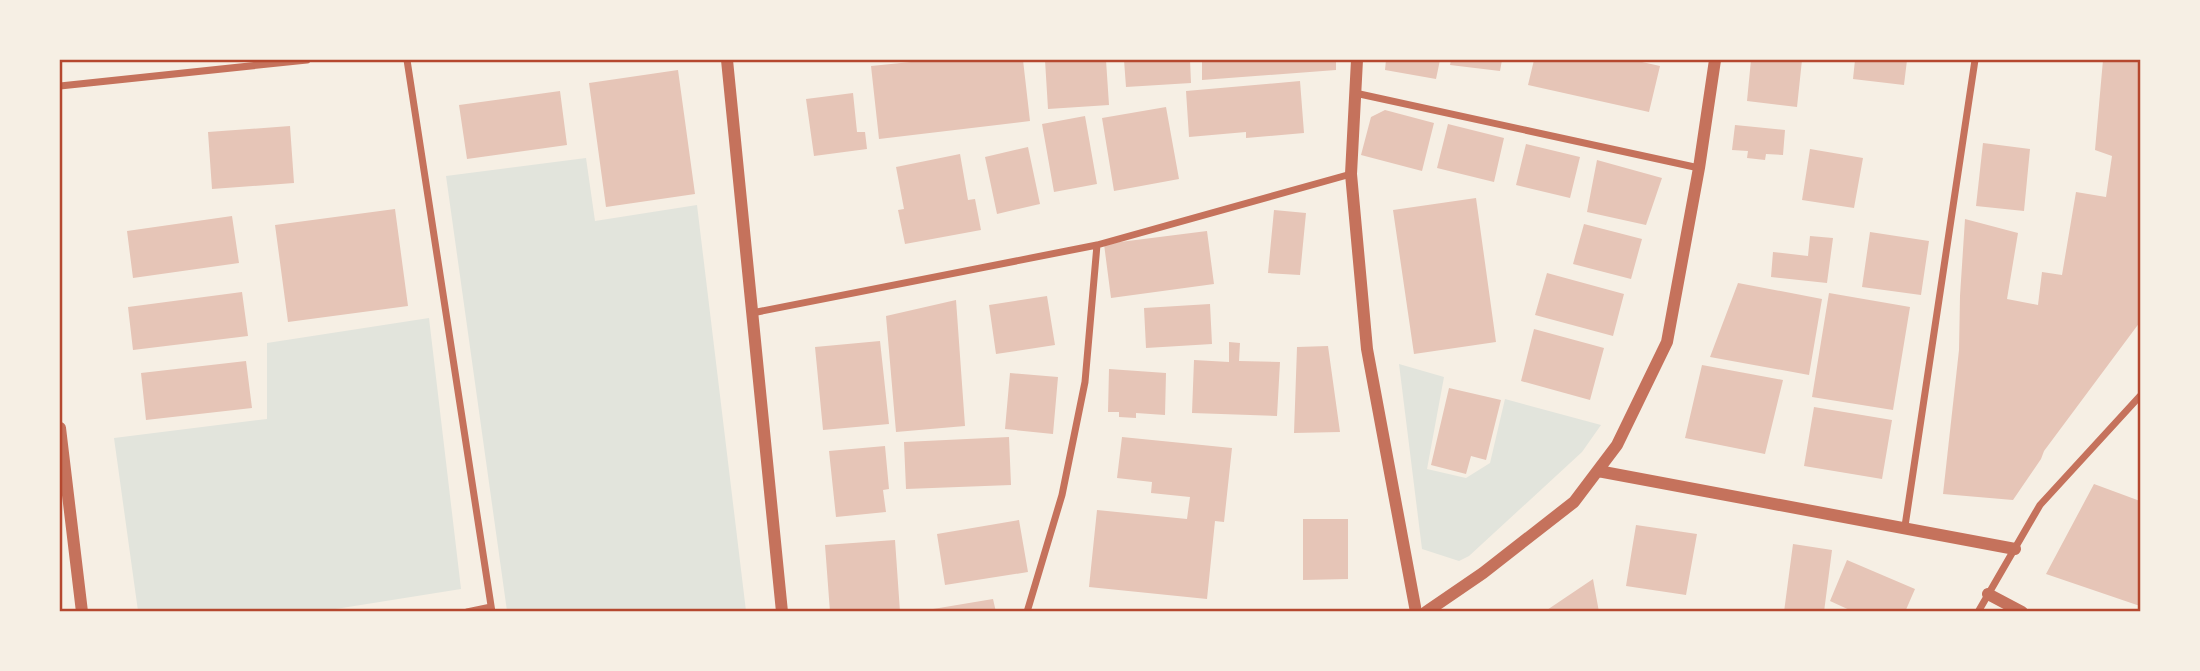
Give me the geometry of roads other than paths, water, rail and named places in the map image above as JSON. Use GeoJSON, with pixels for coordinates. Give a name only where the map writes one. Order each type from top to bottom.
{"type":"FeatureCollection","features":[{"type":"Feature","properties":{"kind":"street"},"geometry":{"type":"LineString","coordinates":[[60,86],[307,60]]}},
{"type":"Feature","properties":{"kind":"street"},"geometry":{"type":"LineString","coordinates":[[407,60],[491,609],[467,611]]}},
{"type":"Feature","properties":{"kind":"street"},"geometry":{"type":"LineString","coordinates":[[727,60],[782,611]]}},
{"type":"Feature","properties":{"kind":"street"},"geometry":{"type":"LineString","coordinates":[[1357,60],[1351,174],[1367,349],[1416,611]]}},
{"type":"Feature","properties":{"kind":"street"},"geometry":{"type":"LineString","coordinates":[[1426,611],[1483,573],[1574,502],[1617,445],[1667,342],[1699,168],[1715,60]]}},
{"type":"Feature","properties":{"kind":"street"},"geometry":{"type":"LineString","coordinates":[[1905,526],[1975,60]]}},
{"type":"Feature","properties":{"kind":"street"},"geometry":{"type":"LineString","coordinates":[[1355,93],[1699,168]]}},
{"type":"Feature","properties":{"kind":"street"},"geometry":{"type":"LineString","coordinates":[[752,313],[1097,245],[1351,174]]}},
{"type":"Feature","properties":{"kind":"street"},"geometry":{"type":"LineString","coordinates":[[1027,611],[1062,495],[1085,382],[1097,245]]}},
{"type":"Feature","properties":{"kind":"street"},"geometry":{"type":"LineString","coordinates":[[1978,611],[2040,505],[2140,396]]}},
{"type":"Feature","properties":{"kind":"street"},"geometry":{"type":"LineString","coordinates":[[60,428],[82,611]]}},
{"type":"Feature","properties":{"kind":"street"},"geometry":{"type":"LineString","coordinates":[[1598,471],[1905,526],[2015,549]]}},
{"type":"Feature","properties":{"kind":"street"},"geometry":{"type":"LineString","coordinates":[[1988,594],[2022,611]]}}]}
